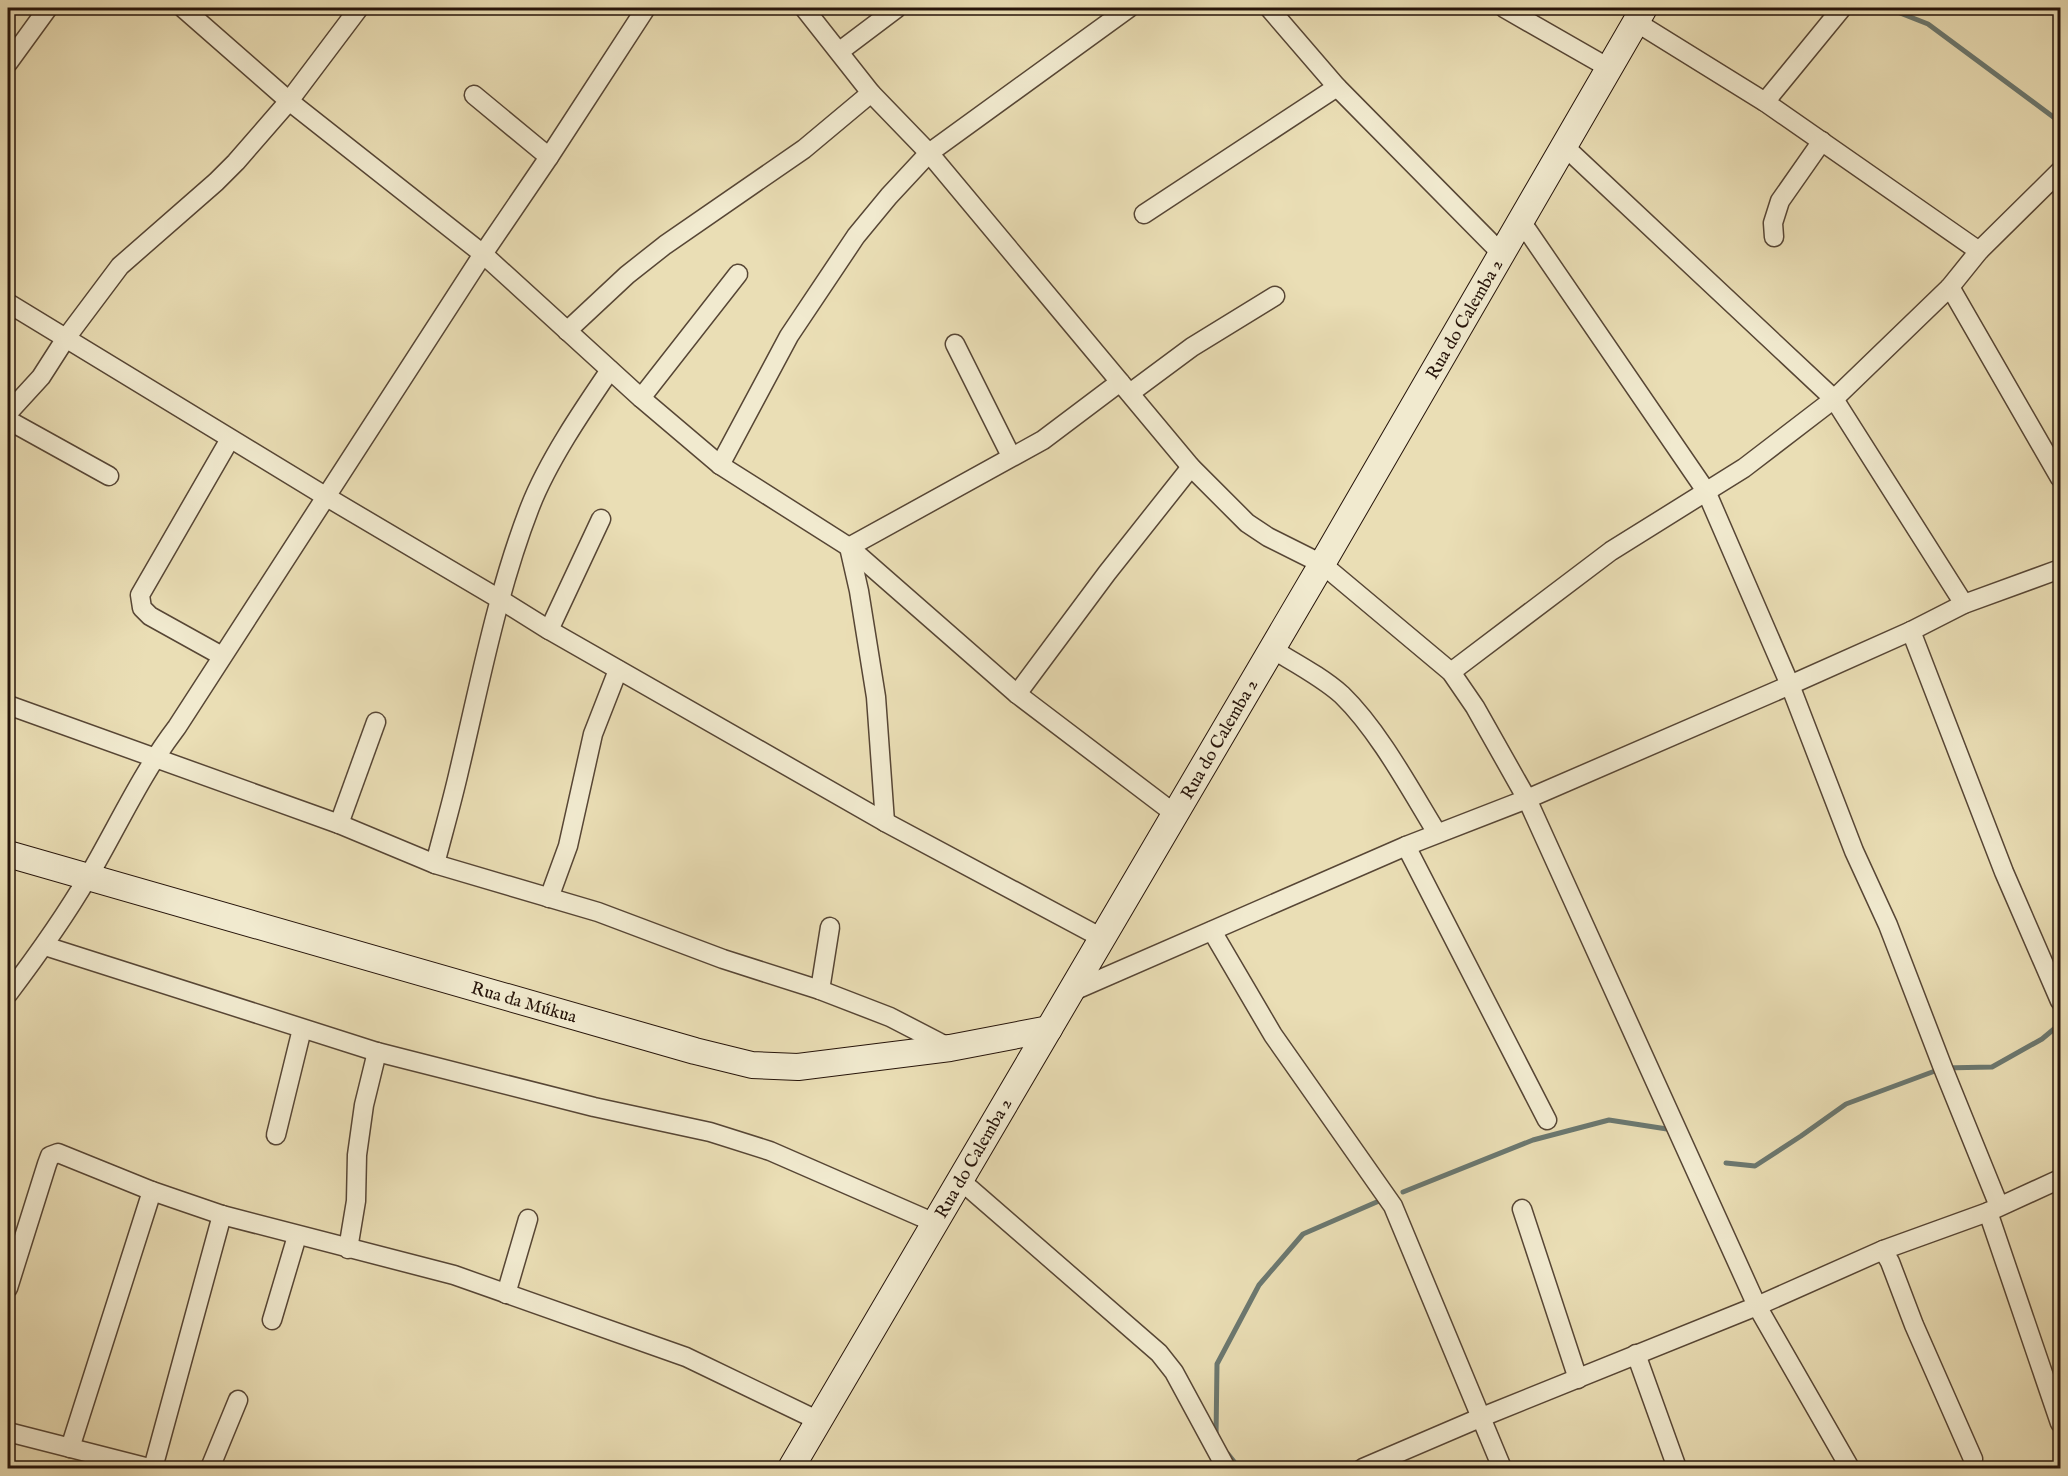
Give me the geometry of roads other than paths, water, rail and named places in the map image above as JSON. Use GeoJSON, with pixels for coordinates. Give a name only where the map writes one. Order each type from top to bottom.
{"type":"FeatureCollection","features":[{"type":"Feature","properties":{"kind":"main road","name":"Rua do Calemba 2"},"geometry":{"type":"LineString","coordinates":[[790,1468],[1322,564],[1640,15]]}},
{"type":"Feature","properties":{"kind":"main road","name":"Rua da Múkua"},"geometry":{"type":"LineString","coordinates":[[8,854],[694,1051],[752,1065],[798,1067],[950,1048],[1049,1029]]}},
{"type":"Feature","properties":{"kind":"street"},"geometry":{"type":"LineString","coordinates":[[8,63],[48,8]]}},
{"type":"Feature","properties":{"kind":"street"},"geometry":{"type":"LineString","coordinates":[[183,8],[289,101],[483,254],[641,398],[720,465],[849,547],[1017,694],[1175,814]]}},
{"type":"Feature","properties":{"kind":"street"},"geometry":{"type":"LineString","coordinates":[[8,994],[45,946],[88,878],[153,758],[177,727],[325,496],[646,8]]}},
{"type":"Feature","properties":{"kind":"street"},"geometry":{"type":"LineString","coordinates":[[804,8],[872,93],[929,153],[1191,467],[1247,523],[1268,537],[1322,564],[1451,672],[1475,707],[1527,799],[1757,1306],[1850,1468]]}},
{"type":"Feature","properties":{"kind":"street"},"geometry":{"type":"LineString","coordinates":[[840,51],[897,8]]}},
{"type":"Feature","properties":{"kind":"street"},"geometry":{"type":"LineString","coordinates":[[720,465],[789,336],[856,236],[929,153],[1129,8]]}},
{"type":"Feature","properties":{"kind":"street"},"geometry":{"type":"LineString","coordinates":[[1269,8],[1337,87],[1502,254]]}},
{"type":"Feature","properties":{"kind":"street"},"geometry":{"type":"LineString","coordinates":[[1504,8],[1609,68]]}},
{"type":"Feature","properties":{"kind":"street"},"geometry":{"type":"LineString","coordinates":[[1765,102],[1842,8]]}},
{"type":"Feature","properties":{"kind":"street"},"geometry":{"type":"LineString","coordinates":[[8,413],[41,377],[66,338],[120,266],[216,182],[289,101],[353,10]]}},
{"type":"Feature","properties":{"kind":"street"},"geometry":{"type":"LineString","coordinates":[[1640,15],[1979,251]]}},
{"type":"Feature","properties":{"kind":"street"},"geometry":{"type":"LineString","coordinates":[[1144,214],[1337,87]]}},
{"type":"Feature","properties":{"kind":"street"},"geometry":{"type":"LineString","coordinates":[[567,331],[642,262],[804,149],[872,93]]}},
{"type":"Feature","properties":{"kind":"street"},"geometry":{"type":"LineString","coordinates":[[474,95],[549,157]]}},
{"type":"Feature","properties":{"kind":"street"},"geometry":{"type":"LineString","coordinates":[[1774,237],[1773,223],[1780,201],[1822,141]]}},
{"type":"Feature","properties":{"kind":"street"},"geometry":{"type":"LineString","coordinates":[[1564,146],[1834,399],[1964,604]]}},
{"type":"Feature","properties":{"kind":"street"},"geometry":{"type":"LineString","coordinates":[[1451,672],[1611,552],[1744,468],[1834,399],[1950,287],[1979,251],[2058,181]]}},
{"type":"Feature","properties":{"kind":"street"},"geometry":{"type":"LineString","coordinates":[[1521,221],[1706,491],[1791,685],[1854,851],[1888,926],[1994,1209],[2061,1424]]}},
{"type":"Feature","properties":{"kind":"street"},"geometry":{"type":"LineString","coordinates":[[641,398],[738,274]]}},
{"type":"Feature","properties":{"kind":"street"},"geometry":{"type":"LineString","coordinates":[[1950,287],[2061,478]]}},
{"type":"Feature","properties":{"kind":"street"},"geometry":{"type":"LineString","coordinates":[[849,547],[1042,440],[1275,296]]}},
{"type":"Feature","properties":{"kind":"street"},"geometry":{"type":"LineString","coordinates":[[8,303],[549,630],[885,822],[1102,938]]}},
{"type":"Feature","properties":{"kind":"street"},"geometry":{"type":"LineString","coordinates":[[955,344],[1011,456]]}},
{"type":"Feature","properties":{"kind":"street"},"geometry":{"type":"LineString","coordinates":[[435,864],[501,600],[531,506],[549,466],[610,369]]}},
{"type":"Feature","properties":{"kind":"street"},"geometry":{"type":"LineString","coordinates":[[8,420],[109,476]]}},
{"type":"Feature","properties":{"kind":"street"},"geometry":{"type":"LineString","coordinates":[[222,656],[150,616],[142,608],[140,595],[230,439]]}},
{"type":"Feature","properties":{"kind":"street"},"geometry":{"type":"LineString","coordinates":[[1017,694],[1107,573],[1191,467]]}},
{"type":"Feature","properties":{"kind":"street"},"geometry":{"type":"LineString","coordinates":[[549,630],[601,519]]}},
{"type":"Feature","properties":{"kind":"street"},"geometry":{"type":"LineString","coordinates":[[849,547],[859,591],[876,696],[885,822]]}},
{"type":"Feature","properties":{"kind":"street"},"geometry":{"type":"LineString","coordinates":[[1071,992],[1406,846],[1527,799],[1791,685],[1911,631],[1964,604],[2061,569]]}},
{"type":"Feature","properties":{"kind":"street"},"geometry":{"type":"LineString","coordinates":[[1911,631],[2004,872],[2061,1001]]}},
{"type":"Feature","properties":{"kind":"street"},"geometry":{"type":"LineString","coordinates":[[1272,649],[1340,694],[1359,714],[1402,775],[1437,833]]}},
{"type":"Feature","properties":{"kind":"street"},"geometry":{"type":"LineString","coordinates":[[549,898],[568,846],[593,734],[618,670]]}},
{"type":"Feature","properties":{"kind":"street"},"geometry":{"type":"LineString","coordinates":[[8,705],[339,824],[435,864],[598,912],[723,959],[820,990],[890,1017],[950,1048]]}},
{"type":"Feature","properties":{"kind":"street"},"geometry":{"type":"LineString","coordinates":[[339,824],[376,722]]}},
{"type":"Feature","properties":{"kind":"street"},"geometry":{"type":"LineString","coordinates":[[1406,846],[1547,1120]]}},
{"type":"Feature","properties":{"kind":"street"},"geometry":{"type":"LineString","coordinates":[[820,990],[830,927]]}},
{"type":"Feature","properties":{"kind":"street"},"geometry":{"type":"LineString","coordinates":[[1212,931],[1273,1035],[1393,1206],[1502,1468]]}},
{"type":"Feature","properties":{"kind":"street"},"geometry":{"type":"LineString","coordinates":[[45,946],[377,1052],[594,1107],[710,1132],[770,1151],[935,1223]]}},
{"type":"Feature","properties":{"kind":"street"},"geometry":{"type":"LineString","coordinates":[[276,1135],[302,1029]]}},
{"type":"Feature","properties":{"kind":"street"},"geometry":{"type":"LineString","coordinates":[[348,1249],[356,1201],[357,1155],[364,1105],[377,1052]]}},
{"type":"Feature","properties":{"kind":"street"},"geometry":{"type":"LineString","coordinates":[[8,1288],[50,1156],[58,1153],[152,1191],[222,1215],[454,1275],[686,1357],[819,1421]]}},
{"type":"Feature","properties":{"kind":"street"},"geometry":{"type":"LineString","coordinates":[[1363,1468],[1482,1416],[1578,1380],[1636,1354],[1757,1306],[1883,1250],[1994,1209],[2061,1179]]}},
{"type":"Feature","properties":{"kind":"street"},"geometry":{"type":"LineString","coordinates":[[960,1180],[1159,1353],[1174,1372],[1226,1468]]}},
{"type":"Feature","properties":{"kind":"street"},"geometry":{"type":"LineString","coordinates":[[70,1448],[152,1191]]}},
{"type":"Feature","properties":{"kind":"street"},"geometry":{"type":"LineString","coordinates":[[1522,1209],[1578,1380]]}},
{"type":"Feature","properties":{"kind":"street"},"geometry":{"type":"LineString","coordinates":[[8,1432],[70,1448],[107,1464],[151,1468],[222,1215]]}},
{"type":"Feature","properties":{"kind":"street"},"geometry":{"type":"LineString","coordinates":[[506,1294],[528,1219]]}},
{"type":"Feature","properties":{"kind":"street"},"geometry":{"type":"LineString","coordinates":[[272,1320],[297,1236]]}},
{"type":"Feature","properties":{"kind":"street"},"geometry":{"type":"LineString","coordinates":[[1883,1250],[1973,1459]]}},
{"type":"Feature","properties":{"kind":"street"},"geometry":{"type":"LineString","coordinates":[[1636,1354],[1677,1468]]}},
{"type":"Feature","properties":{"kind":"street"},"geometry":{"type":"LineString","coordinates":[[210,1468],[238,1400]]}},
{"type":"Feature","properties":{"kind":"waterway"},"geometry":{"type":"LineString","coordinates":[[1877,8],[1895,11],[1928,24],[2060,122]]}},
{"type":"Feature","properties":{"kind":"waterway"},"geometry":{"type":"LineString","coordinates":[[1726,1163],[1755,1166],[1846,1104],[1943,1068],[1992,1067],[2042,1039],[2060,1024]]}},
{"type":"Feature","properties":{"kind":"waterway"},"geometry":{"type":"LineString","coordinates":[[1403,1192],[1533,1140],[1609,1120],[1667,1129]]}},
{"type":"Feature","properties":{"kind":"waterway"},"geometry":{"type":"LineString","coordinates":[[1216,1437],[1217,1364],[1259,1285],[1303,1234],[1379,1201]]}},
{"type":"Feature","properties":{"kind":"waterway"},"geometry":{"type":"LineString","coordinates":[[1228,1454],[1239,1468]]}}]}
